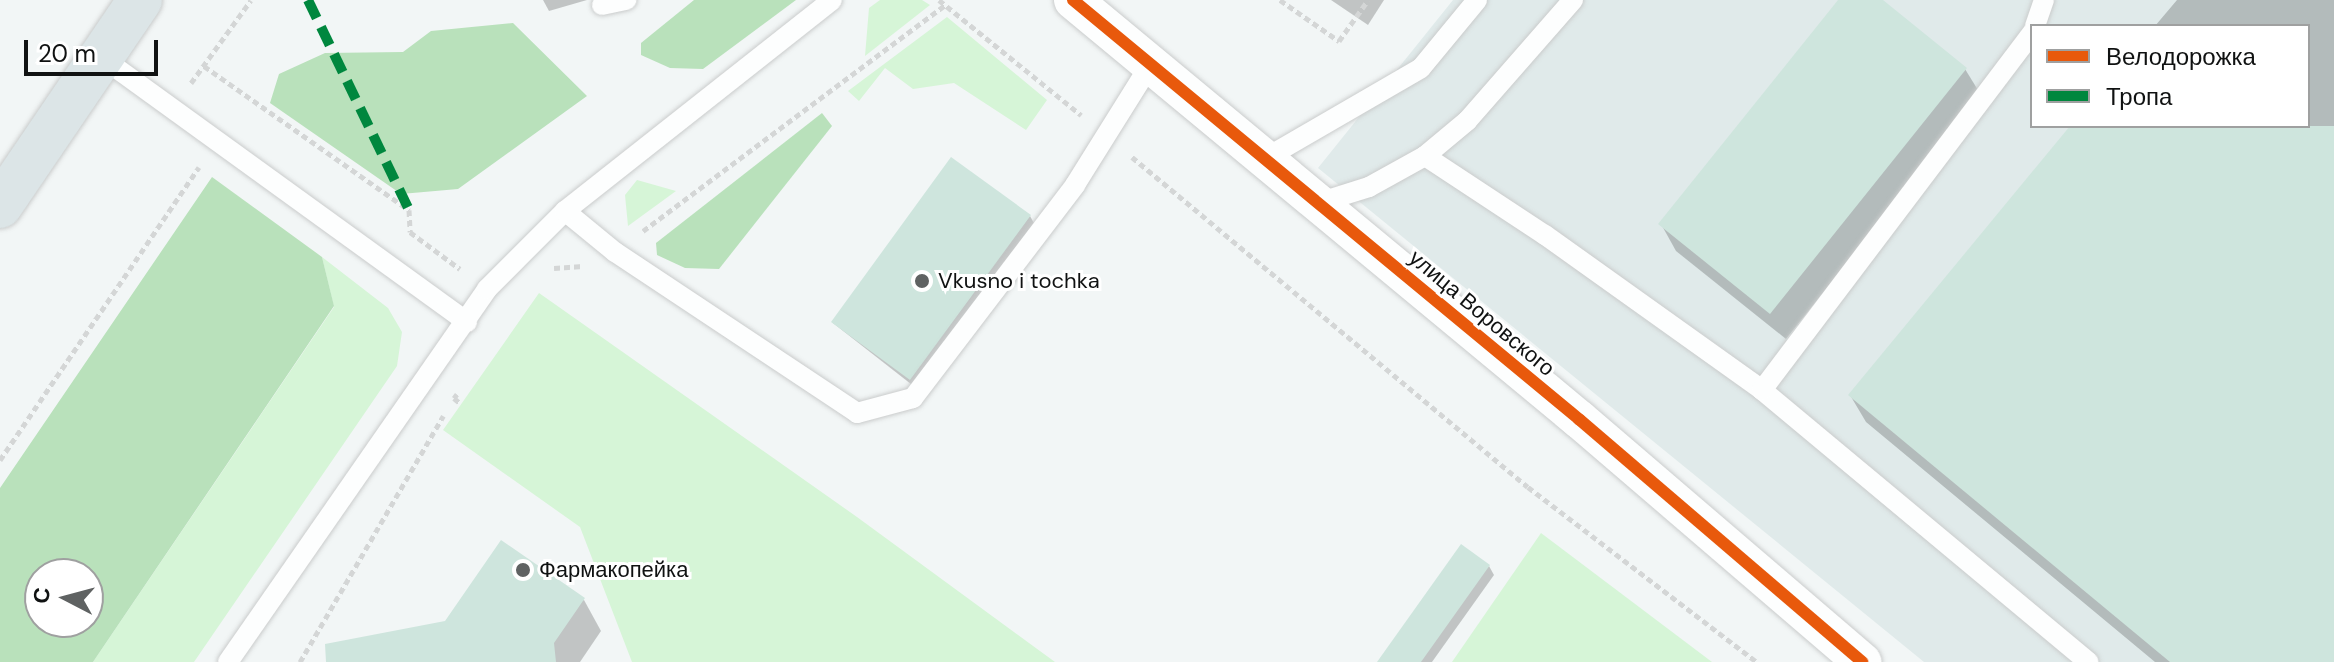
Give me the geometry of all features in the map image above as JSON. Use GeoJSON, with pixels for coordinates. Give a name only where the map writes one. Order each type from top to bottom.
{"type":"FeatureCollection","features":[{"type":"Feature","properties":{"kind":"main road"},"geometry":{"type":"LineString","coordinates":[[0,206],[140,0]]}},
{"type":"Feature","properties":{"kind":"street","name":"улица Воровского"},"geometry":{"type":"LineString","coordinates":[[1073,0],[1266,158],[1862,662]]}},
{"type":"Feature","properties":{"kind":"lane"},"geometry":{"type":"LineString","coordinates":[[602,5],[626,0]]}},
{"type":"Feature","properties":{"kind":"lane"},"geometry":{"type":"LineString","coordinates":[[228,662],[487,289],[565,211],[832,0]]}},
{"type":"Feature","properties":{"kind":"lane"},"geometry":{"type":"LineString","coordinates":[[1266,158],[1421,68],[1477,0]]}},
{"type":"Feature","properties":{"kind":"lane"},"geometry":{"type":"LineString","coordinates":[[1318,203],[1369,187],[1425,156],[1467,121],[1573,0]]}},
{"type":"Feature","properties":{"kind":"lane"},"geometry":{"type":"LineString","coordinates":[[2036,24],[2044,0]]}},
{"type":"Feature","properties":{"kind":"lane"},"geometry":{"type":"LineString","coordinates":[[1762,390],[2030,36]]}},
{"type":"Feature","properties":{"kind":"lane"},"geometry":{"type":"LineString","coordinates":[[101,57],[467,322]]}},
{"type":"Feature","properties":{"kind":"lane"},"geometry":{"type":"LineString","coordinates":[[565,211],[615,252],[857,413],[913,398],[1075,185],[1103,134],[1150,65]]}},
{"type":"Feature","properties":{"kind":"lane"},"geometry":{"type":"LineString","coordinates":[[1425,156],[1545,235],[1762,390],[2088,662]]}},
{"type":"Feature","properties":{"kind":"path"},"geometry":{"type":"LineString","coordinates":[[174,107],[251,0]]}},
{"type":"Feature","properties":{"kind":"path"},"geometry":{"type":"LineString","coordinates":[[939,0],[1528,487],[1757,662]]}},
{"type":"Feature","properties":{"kind":"path"},"geometry":{"type":"LineString","coordinates":[[1280,0],[1339,41],[1368,0]]}},
{"type":"Feature","properties":{"kind":"path"},"geometry":{"type":"LineString","coordinates":[[548,268],[577,270],[615,252],[946,4]]}},
{"type":"Feature","properties":{"kind":"path"},"geometry":{"type":"LineString","coordinates":[[204,66],[409,210],[410,232],[487,289]]}},
{"type":"Feature","properties":{"kind":"path"},"geometry":{"type":"LineString","coordinates":[[0,460],[199,167],[189,160]]}},
{"type":"Feature","properties":{"kind":"path"},"geometry":{"type":"LineString","coordinates":[[300,662],[463,386]]}},
{"type":"Feature","properties":{"kind":"path"},"geometry":{"type":"LineString","coordinates":[[454,398],[461,404]]}},
{"type":"Feature","properties":{"kind":"shaded area"},"geometry":{"type":"Polygon","coordinates":[[[1453,0],[2334,0],[2334,662],[1924,662],[1318,168],[1453,0]]]}},
{"type":"Feature","properties":{"kind":"green space"},"geometry":{"type":"Polygon","coordinates":[[[694,0],[796,0],[703,69],[670,68],[641,55],[641,43],[694,0]]]}},
{"type":"Feature","properties":{"kind":"green space"},"geometry":{"type":"Polygon","coordinates":[[[880,0],[922,0],[930,5],[865,56],[869,8],[880,0]]]}},
{"type":"Feature","properties":{"kind":"green space"},"geometry":{"type":"Polygon","coordinates":[[[947,17],[1047,100],[1026,130],[954,83],[913,89],[885,68],[859,101],[848,91],[947,17]]]}},
{"type":"Feature","properties":{"kind":"green space"},"geometry":{"type":"Polygon","coordinates":[[[513,23],[587,96],[458,189],[401,194],[270,103],[279,74],[325,53],[403,52],[431,31],[513,23]]]}},
{"type":"Feature","properties":{"kind":"green space"},"geometry":{"type":"Polygon","coordinates":[[[822,113],[832,126],[719,269],[685,268],[657,255],[656,243],[822,113]]]}},
{"type":"Feature","properties":{"kind":"green space"},"geometry":{"type":"Polygon","coordinates":[[[212,177],[322,257],[334,306],[93,662],[0,662],[0,488],[212,177]]]}},
{"type":"Feature","properties":{"kind":"green space"},"geometry":{"type":"Polygon","coordinates":[[[637,180],[676,191],[628,226],[625,195],[637,180]]]}},
{"type":"Feature","properties":{"kind":"green space"},"geometry":{"type":"Polygon","coordinates":[[[322,257],[388,308],[402,332],[397,366],[194,662],[93,662],[334,307],[322,257]]]}},
{"type":"Feature","properties":{"kind":"green space"},"geometry":{"type":"Polygon","coordinates":[[[539,293],[857,517],[1055,662],[632,662],[580,527],[443,430],[539,293]]]}},
{"type":"Feature","properties":{"kind":"green space"},"geometry":{"type":"Polygon","coordinates":[[[1541,533],[1712,662],[1452,662],[1541,533]]]}},
{"type":"Feature","properties":{"kind":"building"},"geometry":{"type":"Polygon","coordinates":[[[1838,0],[1883,0],[1967,68],[1770,314],[1658,224],[1838,0]]]}},
{"type":"Feature","properties":{"kind":"building"},"geometry":{"type":"Polygon","coordinates":[[[2334,126],[2334,662],[2170,662],[1848,395],[2068,128],[2334,126]]]}},
{"type":"Feature","properties":{"kind":"building","name":"Vkusno i tochka"},"geometry":{"type":"Polygon","coordinates":[[[951,157],[1031,215],[910,380],[831,322],[951,157]]]}},
{"type":"Feature","properties":{"kind":"building"},"geometry":{"type":"Polygon","coordinates":[[[501,540],[585,598],[554,643],[556,662],[326,662],[325,644],[445,621],[501,540]]]}},
{"type":"Feature","properties":{"kind":"building"},"geometry":{"type":"Polygon","coordinates":[[[1461,544],[1490,565],[1421,662],[1377,662],[1461,544]]]}},
{"type":"Feature","properties":{"kind":"marked path"},"geometry":{"type":"LineString","coordinates":[[308,0],[409,210]]}},
{"type":"Feature","properties":{"kind":"cycle path"},"geometry":{"type":"LineString","coordinates":[[1073,0],[1580,420],[1862,662]]}},
{"type":"Feature","properties":{"kind":"place","name":"Vkusno i tochka"},"geometry":{"type":"Point","coordinates":[922,281]}},
{"type":"Feature","properties":{"kind":"place","name":"Фармакопейка"},"geometry":{"type":"Point","coordinates":[523,570]}}]}
